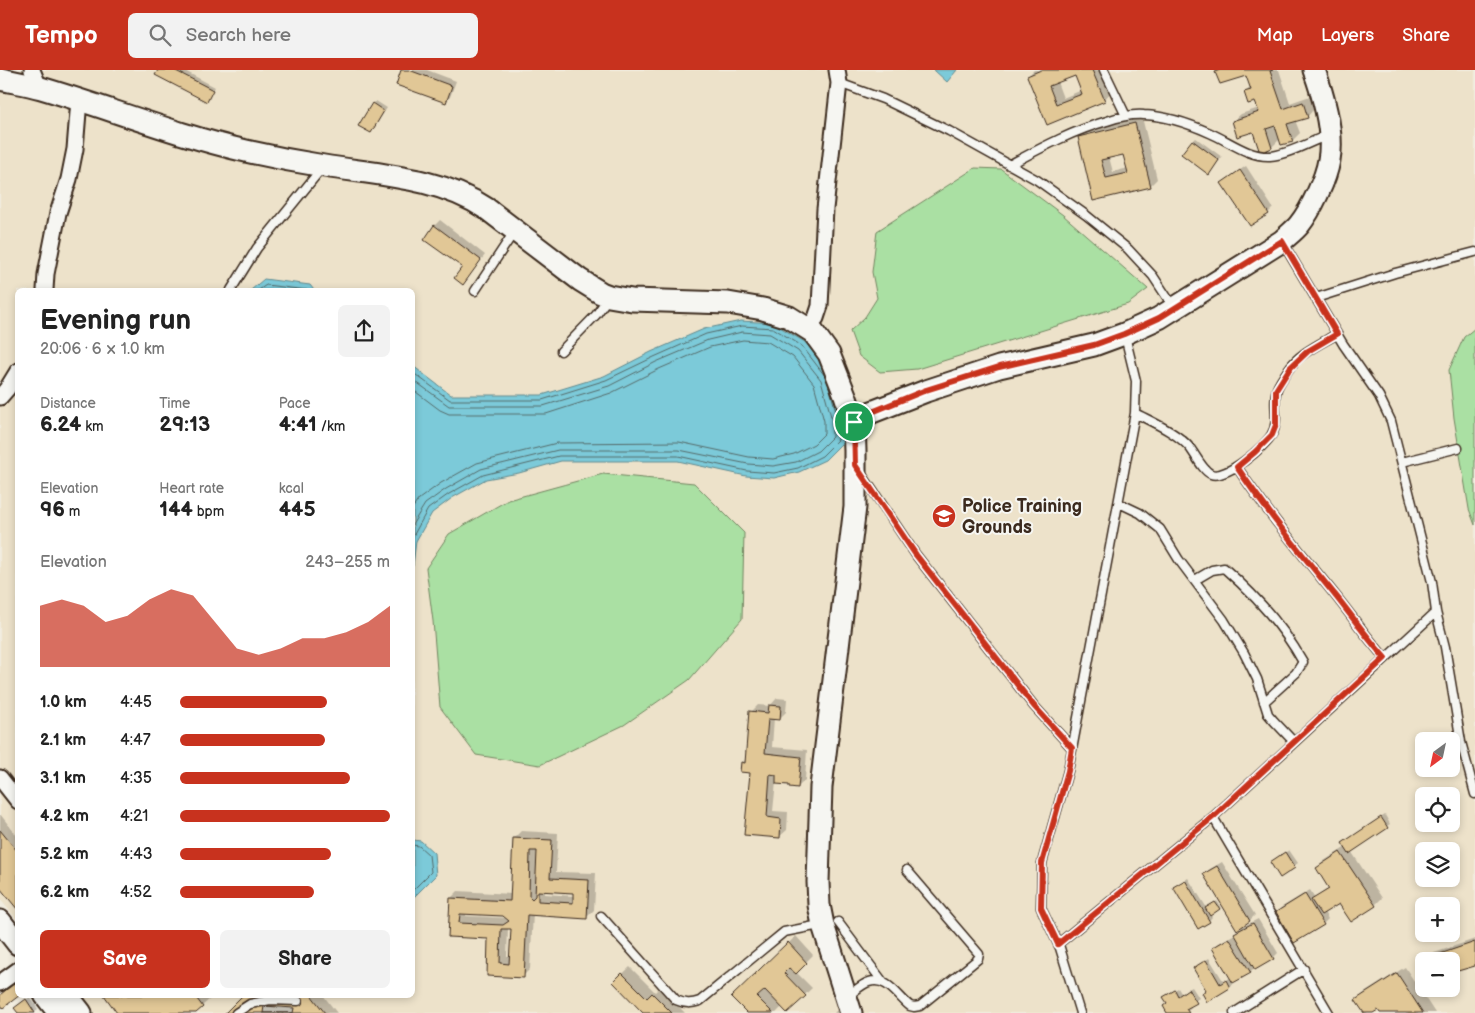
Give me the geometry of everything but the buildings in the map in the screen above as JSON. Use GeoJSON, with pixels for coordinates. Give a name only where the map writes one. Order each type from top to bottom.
{"type":"FeatureCollection","features":[{"type":"Feature","properties":{"kind":"street"},"geometry":{"type":"LineString","coordinates":[[854,422],[872,412],[926,390],[999,367],[1094,345],[1124,334],[1159,318],[1282,241],[1298,226],[1310,209],[1322,184],[1330,160],[1330,134],[1322,95],[1314,70]]}},
{"type":"Feature","properties":{"kind":"street"},"geometry":{"type":"LineString","coordinates":[[807,328],[816,318],[820,306],[825,209],[838,76]]}},
{"type":"Feature","properties":{"kind":"street"},"geometry":{"type":"LineString","coordinates":[[0,79],[36,79],[79,100],[246,151],[444,188],[474,200],[586,284],[601,293],[632,300],[728,303],[764,309],[789,317],[813,332],[829,354],[854,422],[855,507],[821,787],[818,882],[819,905],[831,923],[848,1005]]}},
{"type":"Feature","properties":{"kind":"street"},"geometry":{"type":"LineString","coordinates":[[45,288],[46,274],[58,213],[69,179],[75,149],[79,100]]}},
{"type":"Feature","properties":{"kind":"street"},"geometry":{"type":"LineString","coordinates":[[0,397],[15,376]]}},
{"type":"Feature","properties":{"kind":"street"},"geometry":{"type":"LineString","coordinates":[[0,778],[15,797]]}},
{"type":"Feature","properties":{"kind":"street"},"geometry":{"type":"LineString","coordinates":[[0,922],[15,940]]}},
{"type":"Feature","properties":{"kind":"street"},"geometry":{"type":"LineString","coordinates":[[0,983],[15,972]]}},
{"type":"Feature","properties":{"kind":"street"},"geometry":{"type":"LineString","coordinates":[[47,998],[58,1013]]}},
{"type":"Feature","properties":{"kind":"street"},"geometry":{"type":"LineString","coordinates":[[69,998],[81,1013]]}},
{"type":"Feature","properties":{"kind":"lane"},"geometry":{"type":"LineString","coordinates":[[1104,70],[1126,116]]}},
{"type":"Feature","properties":{"kind":"lane"},"geometry":{"type":"LineString","coordinates":[[838,76],[949,131],[1044,185],[1086,215],[1128,249],[1153,276],[1174,309]]}},
{"type":"Feature","properties":{"kind":"lane"},"geometry":{"type":"LineString","coordinates":[[1009,165],[1083,128],[1126,116],[1144,115],[1187,124],[1211,133],[1253,154],[1270,156],[1330,134]]}},
{"type":"Feature","properties":{"kind":"lane"},"geometry":{"type":"LineString","coordinates":[[232,288],[257,248],[323,166]]}},
{"type":"Feature","properties":{"kind":"lane"},"geometry":{"type":"LineString","coordinates":[[475,291],[515,231]]}},
{"type":"Feature","properties":{"kind":"lane"},"geometry":{"type":"LineString","coordinates":[[1282,241],[1337,334],[1379,396],[1391,422],[1432,582],[1461,742],[1475,794]]}},
{"type":"Feature","properties":{"kind":"lane"},"geometry":{"type":"LineString","coordinates":[[1316,298],[1395,273],[1475,252]]}},
{"type":"Feature","properties":{"kind":"lane"},"geometry":{"type":"LineString","coordinates":[[561,351],[596,315],[610,296]]}},
{"type":"Feature","properties":{"kind":"lane"},"geometry":{"type":"LineString","coordinates":[[1080,1013],[1058,944],[1041,908],[1042,863],[1068,771],[1135,413],[1136,381],[1124,334]]}},
{"type":"Feature","properties":{"kind":"lane"},"geometry":{"type":"LineString","coordinates":[[1135,413],[1178,437],[1188,446],[1205,470],[1210,474],[1220,475],[1237,467],[1272,435],[1276,425],[1276,390],[1290,368],[1308,351],[1337,334]]}},
{"type":"Feature","properties":{"kind":"lane"},"geometry":{"type":"LineString","coordinates":[[1402,462],[1458,448]]}},
{"type":"Feature","properties":{"kind":"lane"},"geometry":{"type":"LineString","coordinates":[[855,465],[916,555],[1034,706],[1072,748]]}},
{"type":"Feature","properties":{"kind":"lane"},"geometry":{"type":"LineString","coordinates":[[1237,467],[1288,538],[1385,658]]}},
{"type":"Feature","properties":{"kind":"lane"},"geometry":{"type":"LineString","coordinates":[[1119,503],[1140,513],[1160,529],[1179,560],[1224,620],[1244,653],[1257,679],[1268,714],[1294,742]]}},
{"type":"Feature","properties":{"kind":"lane"},"geometry":{"type":"LineString","coordinates":[[1195,580],[1212,570],[1224,568],[1263,606],[1296,649],[1303,662],[1296,673],[1264,702]]}},
{"type":"Feature","properties":{"kind":"lane"},"geometry":{"type":"LineString","coordinates":[[1058,944],[1213,817],[1436,612]]}},
{"type":"Feature","properties":{"kind":"lane"},"geometry":{"type":"LineString","coordinates":[[1213,817],[1329,1013]]}},
{"type":"Feature","properties":{"kind":"lane"},"geometry":{"type":"LineString","coordinates":[[602,916],[676,1000],[685,1003],[700,1001],[784,932],[831,923],[883,982],[903,1001],[914,1007],[920,1006],[974,963],[979,954],[907,870]]}},
{"type":"Feature","properties":{"kind":"lane"},"geometry":{"type":"LineString","coordinates":[[1234,1013],[1304,970]]}},
{"type":"Feature","properties":{"kind":"lane"},"geometry":{"type":"LineString","coordinates":[[848,1005],[868,982],[883,982]]}},
{"type":"Feature","properties":{"kind":"lane"},"geometry":{"type":"LineString","coordinates":[[236,1013],[250,1004],[270,1000],[298,1001]]}},
{"type":"Feature","properties":{"kind":"shaded area","name":"Police Training Grounds"},"geometry":{"type":"Polygon","coordinates":[[[0,70],[1475,70],[1475,1013],[325,1013],[313,998],[415,998],[415,288],[15,288],[15,918],[0,899],[0,70]]]}},
{"type":"Feature","properties":{"kind":"shaded area"},"geometry":{"type":"Polygon","coordinates":[[[80,998],[240,998],[225,1013],[92,1013],[80,998]]]}},
{"type":"Feature","properties":{"kind":"green space"},"geometry":{"type":"Polygon","coordinates":[[[975,168],[1001,169],[1063,215],[1148,289],[1128,304],[917,369],[880,372],[859,356],[850,331],[865,317],[877,298],[872,272],[877,231],[975,168]]]}},
{"type":"Feature","properties":{"kind":"green space"},"geometry":{"type":"Polygon","coordinates":[[[1475,328],[1475,525],[1469,509],[1454,418],[1449,370],[1464,337],[1475,328]]]}},
{"type":"Feature","properties":{"kind":"green space"},"geometry":{"type":"Polygon","coordinates":[[[603,474],[694,483],[744,533],[742,619],[689,680],[624,725],[540,765],[476,755],[440,707],[433,621],[426,568],[449,534],[508,500],[603,474]]]}},
{"type":"Feature","properties":{"kind":"water"},"geometry":{"type":"Polygon","coordinates":[[[934,70],[957,70],[947,82],[934,70]]]}},
{"type":"Feature","properties":{"kind":"water"},"geometry":{"type":"Polygon","coordinates":[[[264,279],[310,285],[312,288],[253,288],[264,279]]]}},
{"type":"Feature","properties":{"kind":"water"},"geometry":{"type":"Polygon","coordinates":[[[741,321],[773,323],[805,342],[831,375],[843,418],[843,442],[825,460],[799,472],[774,478],[746,476],[678,461],[561,461],[519,473],[486,479],[452,498],[432,513],[416,541],[415,549],[415,368],[451,395],[542,395],[604,376],[651,352],[704,329],[741,321]]]}},
{"type":"Feature","properties":{"kind":"water"},"geometry":{"type":"Polygon","coordinates":[[[415,840],[421,841],[434,853],[436,875],[415,896],[415,840]]]}},
{"type":"Feature","properties":{"kind":"place","name":"Police Training Grounds"},"geometry":{"type":"Point","coordinates":[944,516]}},
{"type":"Feature","properties":{"kind":"route"},"geometry":{"type":"LineString","coordinates":[[1282,241],[1337,334],[1308,351],[1290,368],[1276,390],[1276,425],[1272,435],[1237,467],[1288,538],[1385,658],[1213,817],[1058,944],[1041,908],[1042,863],[1068,771],[1072,748],[1034,706],[916,555],[855,465],[854,422],[872,412],[926,390],[999,367],[1094,345],[1124,334],[1159,318],[1282,241]]}}]}
